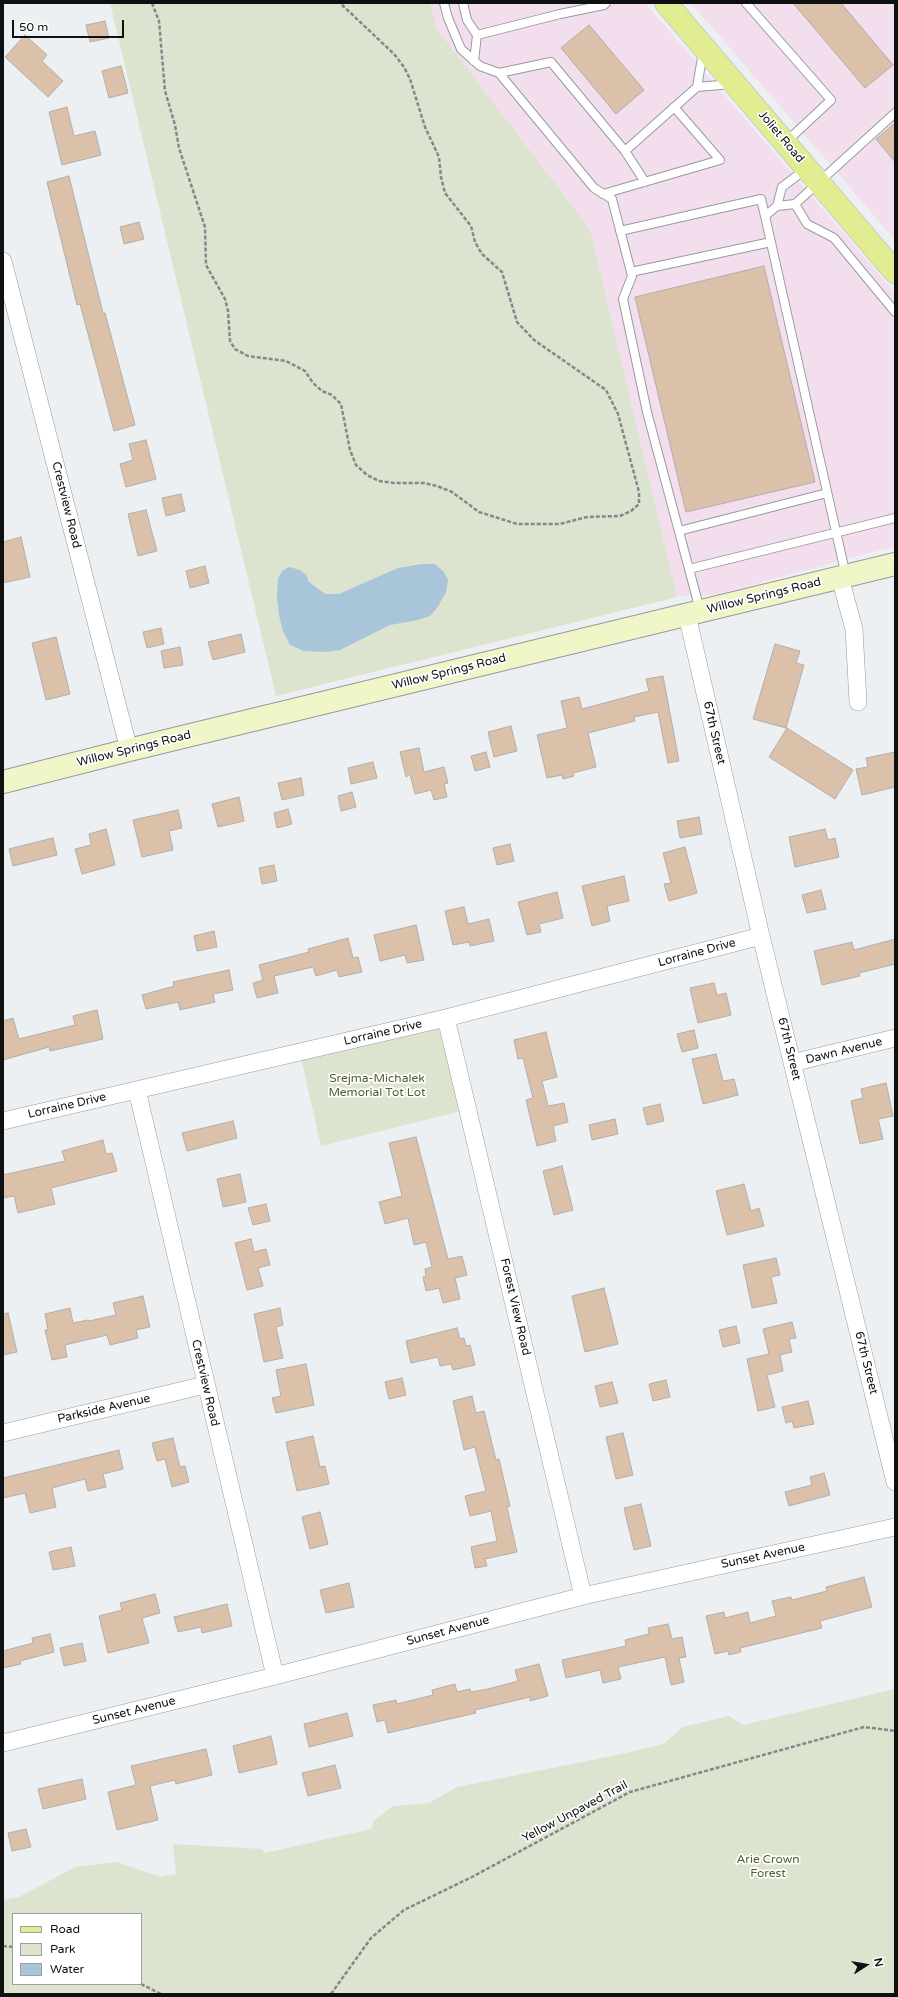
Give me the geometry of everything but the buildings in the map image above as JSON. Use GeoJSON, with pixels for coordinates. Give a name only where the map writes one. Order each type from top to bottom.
{"type":"FeatureCollection","features":[{"type":"Feature","properties":{"kind":"main road","name":"Joliet Road"},"geometry":{"type":"LineString","coordinates":[[667,3],[895,272]]}},
{"type":"Feature","properties":{"kind":"main road","name":"Willow Springs Road"},"geometry":{"type":"LineString","coordinates":[[3,782],[895,564]]}},
{"type":"Feature","properties":{"kind":"street","name":"Crestview Road"},"geometry":{"type":"LineString","coordinates":[[3,261],[129,750]]}},
{"type":"Feature","properties":{"kind":"street"},"geometry":{"type":"LineString","coordinates":[[843,577],[854,629],[858,702]]}},
{"type":"Feature","properties":{"kind":"street","name":"67th Street"},"geometry":{"type":"LineString","coordinates":[[694,613],[761,936],[895,1482]]}},
{"type":"Feature","properties":{"kind":"street","name":"Lorraine Drive"},"geometry":{"type":"LineString","coordinates":[[3,1121],[446,1018],[761,936]]}},
{"type":"Feature","properties":{"kind":"street","name":"Forest View Road"},"geometry":{"type":"LineString","coordinates":[[446,1018],[583,1596]]}},
{"type":"Feature","properties":{"kind":"street","name":"Dawn Avenue"},"geometry":{"type":"LineString","coordinates":[[792,1063],[895,1038]]}},
{"type":"Feature","properties":{"kind":"street","name":"Crestview Road"},"geometry":{"type":"LineString","coordinates":[[137,1090],[205,1385],[275,1676]]}},
{"type":"Feature","properties":{"kind":"street","name":"Parkside Avenue"},"geometry":{"type":"LineString","coordinates":[[3,1433],[205,1385]]}},
{"type":"Feature","properties":{"kind":"street","name":"Sunset Avenue"},"geometry":{"type":"LineString","coordinates":[[3,1743],[275,1676],[583,1596],[895,1527]]}},
{"type":"Feature","properties":{"kind":"lane"},"geometry":{"type":"LineString","coordinates":[[444,3],[448,18],[461,49],[480,66],[499,72],[550,62],[624,151],[645,182]]}},
{"type":"Feature","properties":{"kind":"lane"},"geometry":{"type":"LineString","coordinates":[[463,3],[467,20],[477,35],[474,61]]}},
{"type":"Feature","properties":{"kind":"lane"},"geometry":{"type":"LineString","coordinates":[[477,35],[560,14],[604,5],[606,3]]}},
{"type":"Feature","properties":{"kind":"lane"},"geometry":{"type":"LineString","coordinates":[[746,3],[831,100],[785,143]]}},
{"type":"Feature","properties":{"kind":"lane"},"geometry":{"type":"LineString","coordinates":[[697,87],[704,48]]}},
{"type":"Feature","properties":{"kind":"lane"},"geometry":{"type":"LineString","coordinates":[[499,72],[594,188],[612,199],[632,276],[623,299],[647,412],[689,569],[694,613]]}},
{"type":"Feature","properties":{"kind":"lane"},"geometry":{"type":"LineString","coordinates":[[624,151],[697,87],[734,83]]}},
{"type":"Feature","properties":{"kind":"lane"},"geometry":{"type":"LineString","coordinates":[[603,194],[720,160],[674,107]]}},
{"type":"Feature","properties":{"kind":"lane"},"geometry":{"type":"LineString","coordinates":[[777,206],[782,187],[813,175],[895,113]]}},
{"type":"Feature","properties":{"kind":"lane"},"geometry":{"type":"LineString","coordinates":[[795,204],[813,175]]}},
{"type":"Feature","properties":{"kind":"lane"},"geometry":{"type":"LineString","coordinates":[[620,231],[761,199],[837,534],[843,577]]}},
{"type":"Feature","properties":{"kind":"lane"},"geometry":{"type":"LineString","coordinates":[[765,216],[777,206],[795,204]]}},
{"type":"Feature","properties":{"kind":"lane"},"geometry":{"type":"LineString","coordinates":[[795,204],[806,224],[834,238],[895,312]]}},
{"type":"Feature","properties":{"kind":"lane"},"geometry":{"type":"LineString","coordinates":[[631,272],[771,242]]}},
{"type":"Feature","properties":{"kind":"lane"},"geometry":{"type":"LineString","coordinates":[[679,531],[827,493]]}},
{"type":"Feature","properties":{"kind":"lane"},"geometry":{"type":"LineString","coordinates":[[689,569],[837,534],[895,518]]}},
{"type":"Feature","properties":{"kind":"path"},"geometry":{"type":"LineString","coordinates":[[152,3],[159,21],[165,91],[175,125],[179,148],[205,227],[206,265],[225,299],[228,311],[230,340],[235,349],[248,356],[286,361],[305,371],[313,383],[322,391],[332,395],[341,404],[350,450],[356,465],[367,475],[379,481],[394,483],[424,483],[438,486],[452,492],[479,512],[517,524],[560,524],[587,517],[620,516],[631,511],[639,504],[639,492],[618,414],[606,390],[534,340],[517,322],[502,272],[482,254],[475,242],[471,226],[445,193],[441,177],[439,157],[425,127],[410,80],[404,67],[394,54],[340,3]]}},
{"type":"Feature","properties":{"kind":"path","name":"Yellow Unpaved Trail"},"geometry":{"type":"LineString","coordinates":[[331,1994],[370,1938],[404,1910],[472,1878],[630,1792],[864,1727],[895,1731]]}},
{"type":"Feature","properties":{"kind":"path"},"geometry":{"type":"LineString","coordinates":[[142,1984],[161,1994]]}},
{"type":"Feature","properties":{"kind":"shaded area"},"geometry":{"type":"Polygon","coordinates":[[[430,3],[645,3],[895,293],[895,546],[718,594],[677,597],[590,229],[437,29],[430,3]]]}},
{"type":"Feature","properties":{"kind":"shaded area"},"geometry":{"type":"Polygon","coordinates":[[[691,3],[895,3],[895,240],[691,3]]]}},
{"type":"Feature","properties":{"kind":"green space"},"geometry":{"type":"Polygon","coordinates":[[[110,3],[430,3],[437,29],[590,229],[677,597],[276,696],[110,3]]]}},
{"type":"Feature","properties":{"kind":"green space","name":"Srejma-Michalek Memorial Tot Lot"},"geometry":{"type":"Polygon","coordinates":[[[437,1028],[440,1031],[461,1111],[321,1146],[301,1058],[437,1028]]]}},
{"type":"Feature","properties":{"kind":"green space","name":"Arie Crown Forest"},"geometry":{"type":"Polygon","coordinates":[[[895,1689],[895,1994],[3,1994],[3,1900],[19,1897],[75,1867],[116,1862],[161,1877],[176,1874],[173,1844],[262,1849],[265,1853],[371,1829],[374,1820],[393,1806],[429,1803],[457,1787],[617,1755],[663,1744],[683,1727],[729,1716],[743,1725],[895,1689]]]}},
{"type":"Feature","properties":{"kind":"water"},"geometry":{"type":"Polygon","coordinates":[[[422,564],[435,564],[443,571],[448,580],[446,592],[437,608],[430,616],[418,620],[390,625],[340,650],[323,652],[304,651],[290,645],[283,631],[277,598],[278,579],[282,571],[289,567],[300,570],[306,575],[309,582],[325,594],[339,594],[398,568],[422,564]]]}}]}
